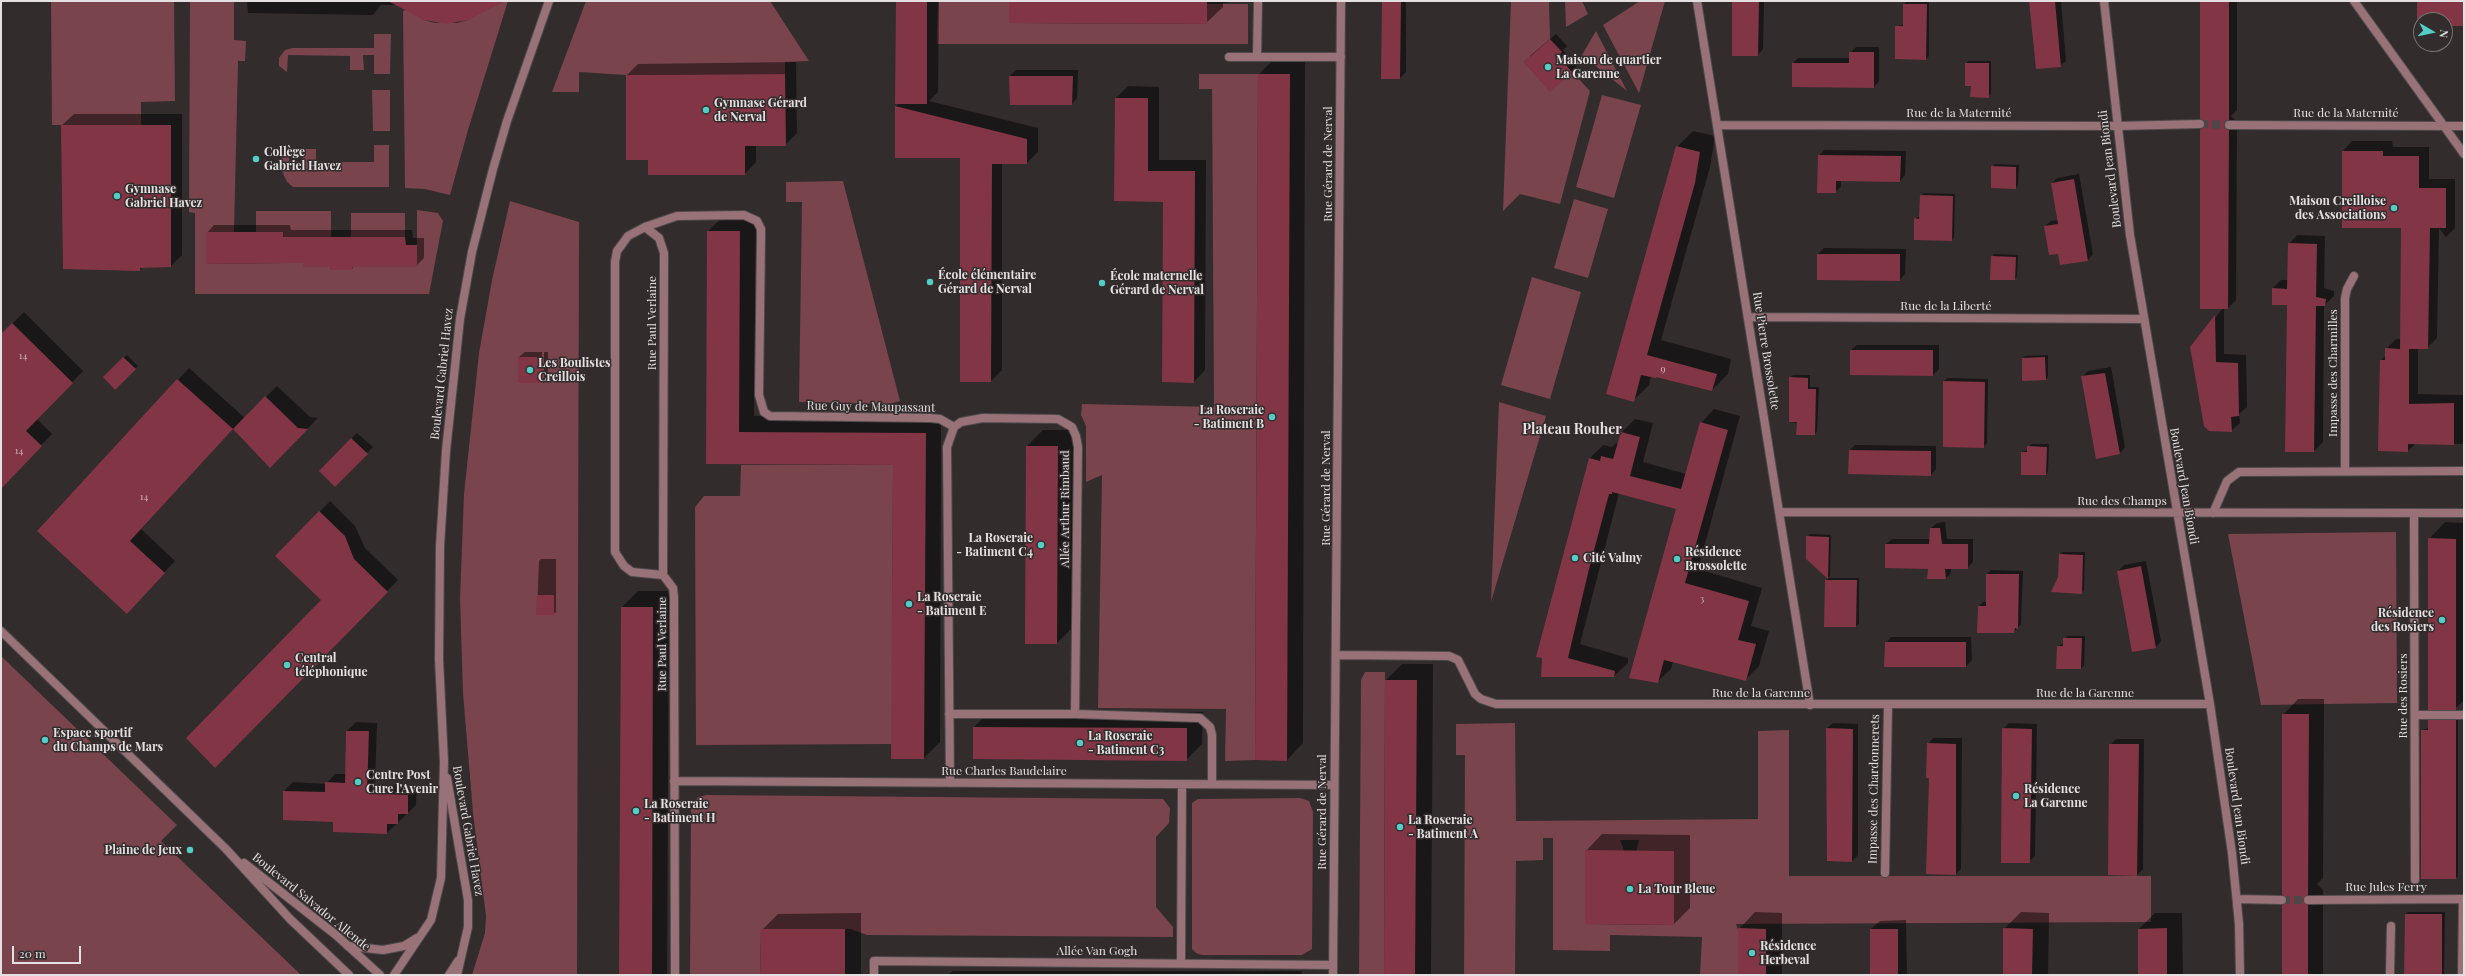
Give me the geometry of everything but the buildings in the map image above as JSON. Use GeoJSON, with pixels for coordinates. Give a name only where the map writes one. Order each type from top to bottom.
{"type":"FeatureCollection","features":[{"type":"Feature","properties":{"kind":"street","name":"Boulevard Gabriel Havez"},"geometry":{"type":"LineString","coordinates":[[394,975],[423,933],[435,912],[440,887],[444,762],[439,659],[440,546],[446,450],[456,342],[472,252],[493,169],[519,83],[549,1]]}},
{"type":"Feature","properties":{"kind":"street"},"geometry":{"type":"LineString","coordinates":[[1257,57],[1258,1]]}},
{"type":"Feature","properties":{"kind":"street","name":"Rue Gérard de Nerval"},"geometry":{"type":"LineString","coordinates":[[1333,975],[1334,785],[1338,655],[1342,1]]}},
{"type":"Feature","properties":{"kind":"street","name":"Rue Pierre Brossolette"},"geometry":{"type":"LineString","coordinates":[[1697,1],[1810,705]]}},
{"type":"Feature","properties":{"kind":"street","name":"Boulevard Jean Biondi"},"geometry":{"type":"LineString","coordinates":[[2104,1],[2117,126],[2143,319],[2210,704],[2237,899],[2240,975]]}},
{"type":"Feature","properties":{"kind":"street"},"geometry":{"type":"LineString","coordinates":[[2354,1],[2464,154]]}},
{"type":"Feature","properties":{"kind":"street"},"geometry":{"type":"LineString","coordinates":[[1229,57],[1341,58]]}},
{"type":"Feature","properties":{"kind":"street","name":"Rue de la Maternité"},"geometry":{"type":"LineString","coordinates":[[1717,125],[2117,126],[2200,124]]}},
{"type":"Feature","properties":{"kind":"street","name":"Rue de la Maternité"},"geometry":{"type":"LineString","coordinates":[[2229,125],[2464,126]]}},
{"type":"Feature","properties":{"kind":"street","name":"Rue Guy de Maupassant"},"geometry":{"type":"LineString","coordinates":[[645,227],[666,218],[683,215],[744,215],[757,221],[761,238],[759,395],[764,412],[770,416],[930,418],[940,420],[954,427]]}},
{"type":"Feature","properties":{"kind":"street"},"geometry":{"type":"LineString","coordinates":[[645,227],[628,236],[617,251],[615,262],[615,552],[624,566],[632,572],[663,575]]}},
{"type":"Feature","properties":{"kind":"street","name":"Rue Paul Verlaine"},"geometry":{"type":"LineString","coordinates":[[645,227],[659,238],[664,253],[663,575],[673,588],[674,597],[675,975]]}},
{"type":"Feature","properties":{"kind":"street","name":"Impasse des Charmilles"},"geometry":{"type":"LineString","coordinates":[[2345,471],[2345,298],[2346,289],[2354,276]]}},
{"type":"Feature","properties":{"kind":"street","name":"Rue de la Liberté"},"geometry":{"type":"LineString","coordinates":[[1748,317],[2143,319]]}},
{"type":"Feature","properties":{"kind":"street","name":"Allée Arthur Rimbaud"},"geometry":{"type":"LineString","coordinates":[[954,427],[961,422],[982,418],[1058,419],[1072,428],[1076,436],[1078,455],[1075,714]]}},
{"type":"Feature","properties":{"kind":"street"},"geometry":{"type":"LineString","coordinates":[[950,783],[947,448],[954,427]]}},
{"type":"Feature","properties":{"kind":"street"},"geometry":{"type":"LineString","coordinates":[[2213,513],[2227,481],[2239,472],[2464,471]]}},
{"type":"Feature","properties":{"kind":"street","name":"Rue des Champs"},"geometry":{"type":"LineString","coordinates":[[1779,512],[2464,513]]}},
{"type":"Feature","properties":{"kind":"street","name":"Rue des Rosiers"},"geometry":{"type":"LineString","coordinates":[[2414,513],[2415,880]]}},
{"type":"Feature","properties":{"kind":"street","name":"Boulevard Salvador Allende"},"geometry":{"type":"LineString","coordinates":[[1,631],[226,849],[290,919],[349,975]]}},
{"type":"Feature","properties":{"kind":"street","name":"Rue de la Garenne"},"geometry":{"type":"LineString","coordinates":[[1338,655],[1448,656],[1458,660],[1476,694],[1481,700],[1496,704],[1888,706],[2210,704]]}},
{"type":"Feature","properties":{"kind":"street","name":"Impasse des Chardonnerets"},"geometry":{"type":"LineString","coordinates":[[1885,873],[1888,706]]}},
{"type":"Feature","properties":{"kind":"street"},"geometry":{"type":"LineString","coordinates":[[949,714],[1075,714],[1200,718],[1210,727],[1212,735],[1212,784]]}},
{"type":"Feature","properties":{"kind":"street"},"geometry":{"type":"LineString","coordinates":[[2414,715],[2464,715]]}},
{"type":"Feature","properties":{"kind":"street","name":"Boulevard Gabriel Havez"},"geometry":{"type":"LineString","coordinates":[[444,762],[467,892],[469,919],[466,940],[457,975]]}},
{"type":"Feature","properties":{"kind":"street","name":"Rue Charles Baudelaire"},"geometry":{"type":"LineString","coordinates":[[674,781],[1334,785]]}},
{"type":"Feature","properties":{"kind":"street"},"geometry":{"type":"LineString","coordinates":[[1181,963],[1182,784]]}},
{"type":"Feature","properties":{"kind":"street","name":"Boulevard Salvador Allende"},"geometry":{"type":"LineString","coordinates":[[226,849],[348,946],[380,975]]}},
{"type":"Feature","properties":{"kind":"street"},"geometry":{"type":"LineString","coordinates":[[2237,899],[2282,900]]}},
{"type":"Feature","properties":{"kind":"street"},"geometry":{"type":"LineString","coordinates":[[2462,975],[2463,899]]}},
{"type":"Feature","properties":{"kind":"street","name":"Rue Jules Ferry"},"geometry":{"type":"LineString","coordinates":[[2308,900],[2463,899]]}},
{"type":"Feature","properties":{"kind":"street"},"geometry":{"type":"LineString","coordinates":[[2390,926],[2390,975]]}},
{"type":"Feature","properties":{"kind":"street","name":"Boulevard Gabriel Havez"},"geometry":{"type":"LineString","coordinates":[[348,946],[372,950],[394,948],[414,940],[423,933]]}},
{"type":"Feature","properties":{"kind":"street"},"geometry":{"type":"LineString","coordinates":[[449,975],[462,952],[466,940]]}},
{"type":"Feature","properties":{"kind":"street","name":"Allée Van Gogh"},"geometry":{"type":"LineString","coordinates":[[874,975],[874,961],[1333,965]]}},
{"type":"Feature","properties":{"kind":"shaded area"},"geometry":{"type":"Polygon","coordinates":[[[51,1],[174,1],[175,101],[141,102],[141,125],[52,125],[51,1]]]}},
{"type":"Feature","properties":{"kind":"shaded area"},"geometry":{"type":"Polygon","coordinates":[[[190,1],[234,1],[234,40],[246,41],[245,61],[238,61],[234,232],[206,232],[206,264],[284,263],[283,232],[256,232],[256,211],[331,211],[331,237],[304,267],[330,267],[331,270],[352,270],[352,267],[417,267],[417,210],[438,213],[443,221],[429,294],[195,294],[195,213],[189,212],[190,1]]]}},
{"type":"Feature","properties":{"kind":"shaded area"},"geometry":{"type":"Polygon","coordinates":[[[493,1],[508,1],[468,130],[450,195],[425,189],[405,188],[403,11],[408,9],[424,20],[435,23],[457,23],[468,20],[493,1]]]}},
{"type":"Feature","properties":{"kind":"shaded area"},"geometry":{"type":"Polygon","coordinates":[[[586,1],[770,1],[809,61],[785,62],[785,74],[626,75],[579,72],[579,92],[552,92],[586,1]]]}},
{"type":"Feature","properties":{"kind":"shaded area"},"geometry":{"type":"Polygon","coordinates":[[[938,1],[1009,1],[1009,23],[1207,24],[1207,4],[1248,4],[1248,44],[937,44],[938,1]]]}},
{"type":"Feature","properties":{"kind":"shaded area"},"geometry":{"type":"Polygon","coordinates":[[[1511,1],[1549,1],[1550,39],[1524,62],[1550,91],[1572,72],[1590,91],[1560,204],[1520,194],[1503,211],[1511,1]]]}},
{"type":"Feature","properties":{"kind":"shaded area"},"geometry":{"type":"Polygon","coordinates":[[[1565,1],[1582,1],[1588,14],[1566,27],[1565,1]]]}},
{"type":"Feature","properties":{"kind":"shaded area"},"geometry":{"type":"Polygon","coordinates":[[[1640,1],[1665,1],[1639,93],[1603,25],[1640,1]]]}},
{"type":"Feature","properties":{"kind":"shaded area"},"geometry":{"type":"Polygon","coordinates":[[[1596,31],[1627,91],[1582,55],[1596,31]]]}},
{"type":"Feature","properties":{"kind":"shaded area"},"geometry":{"type":"Polygon","coordinates":[[[374,34],[391,34],[390,74],[374,74],[374,55],[363,55],[364,70],[350,70],[350,56],[288,55],[287,72],[279,66],[279,58],[285,50],[293,48],[374,48],[374,34]]]}},
{"type":"Feature","properties":{"kind":"shaded area"},"geometry":{"type":"Polygon","coordinates":[[[1199,74],[1258,74],[1255,760],[1225,761],[1226,709],[1098,708],[1102,475],[1086,482],[1086,426],[1081,415],[1082,404],[1214,407],[1212,89],[1199,89],[1199,74]]]}},
{"type":"Feature","properties":{"kind":"shaded area"},"geometry":{"type":"Polygon","coordinates":[[[372,90],[390,90],[390,131],[373,131],[372,90]]]}},
{"type":"Feature","properties":{"kind":"shaded area"},"geometry":{"type":"Polygon","coordinates":[[[1602,95],[1641,105],[1614,198],[1576,187],[1602,95]]]}},
{"type":"Feature","properties":{"kind":"shaded area"},"geometry":{"type":"Polygon","coordinates":[[[289,144],[289,161],[302,162],[303,149],[316,149],[316,162],[374,162],[374,145],[389,145],[389,187],[293,187],[287,182],[282,171],[281,149],[289,144]]]}},
{"type":"Feature","properties":{"kind":"shaded area"},"geometry":{"type":"Polygon","coordinates":[[[843,181],[900,401],[889,404],[799,402],[802,202],[786,202],[786,182],[843,181]]]}},
{"type":"Feature","properties":{"kind":"shaded area"},"geometry":{"type":"Polygon","coordinates":[[[1574,199],[1608,209],[1588,278],[1554,268],[1574,199]]]}},
{"type":"Feature","properties":{"kind":"shaded area"},"geometry":{"type":"Polygon","coordinates":[[[510,201],[579,222],[577,975],[472,975],[485,933],[486,916],[473,813],[463,693],[460,598],[464,494],[479,353],[492,280],[510,201]],[[518,357],[518,383],[543,383],[543,357],[518,357]],[[537,595],[537,615],[554,615],[554,596],[537,595]]]}},
{"type":"Feature","properties":{"kind":"shaded area"},"geometry":{"type":"Polygon","coordinates":[[[351,213],[405,213],[405,237],[351,237],[351,213]]]}},
{"type":"Feature","properties":{"kind":"shaded area"},"geometry":{"type":"Polygon","coordinates":[[[1532,277],[1581,292],[1550,399],[1501,385],[1532,277]]]}},
{"type":"Feature","properties":{"kind":"shaded area"},"geometry":{"type":"Polygon","coordinates":[[[1499,402],[1546,416],[1491,602],[1499,402]]]}},
{"type":"Feature","properties":{"kind":"shaded area"},"geometry":{"type":"Polygon","coordinates":[[[741,465],[893,465],[892,744],[696,745],[695,507],[704,496],[740,496],[741,465]]]}},
{"type":"Feature","properties":{"kind":"shaded area"},"geometry":{"type":"Polygon","coordinates":[[[2396,532],[2397,703],[2261,705],[2228,534],[2396,532]]]}},
{"type":"Feature","properties":{"kind":"shaded area","name":"Espace sportif du Champs de Mars"},"geometry":{"type":"Polygon","coordinates":[[[1,656],[177,825],[161,841],[301,975],[1,975],[1,656]]]}},
{"type":"Feature","properties":{"kind":"shaded area"},"geometry":{"type":"Polygon","coordinates":[[[1365,672],[1385,672],[1384,975],[1359,975],[1361,680],[1365,672]]]}},
{"type":"Feature","properties":{"kind":"shaded area"},"geometry":{"type":"Polygon","coordinates":[[[1515,723],[1516,821],[1758,819],[1758,731],[1789,730],[1789,876],[2151,876],[2151,922],[1736,924],[1738,930],[1738,975],[1700,975],[1702,937],[1610,935],[1610,951],[1553,950],[1553,838],[1543,838],[1543,860],[1516,861],[1515,975],[1464,975],[1465,755],[1456,755],[1456,724],[1515,723]],[[1620,840],[1625,853],[1585,851],[1585,924],[1674,925],[1674,851],[1636,853],[1639,840],[1620,840]]]}},
{"type":"Feature","properties":{"kind":"shaded area"},"geometry":{"type":"Polygon","coordinates":[[[707,795],[1163,799],[1170,808],[1169,823],[1156,837],[1156,907],[1173,927],[1173,937],[867,935],[851,929],[761,929],[760,975],[690,975],[691,808],[698,797],[707,795]]]}},
{"type":"Feature","properties":{"kind":"shaded area"},"geometry":{"type":"Polygon","coordinates":[[[1300,798],[1309,801],[1313,812],[1312,949],[1302,955],[1202,955],[1196,953],[1192,949],[1192,803],[1198,799],[1300,798]]]}},
{"type":"Feature","properties":{"kind":"tunnel"},"geometry":{"type":"LineString","coordinates":[[2200,124],[2229,125]]}},
{"type":"Feature","properties":{"kind":"tunnel"},"geometry":{"type":"LineString","coordinates":[[2282,900],[2308,900]]}},
{"type":"Feature","properties":{"kind":"place","name":"Maison de quartier La Garenne"},"geometry":{"type":"Point","coordinates":[1548,67]}},
{"type":"Feature","properties":{"kind":"place","name":"Gymnase Gérard de Nerval"},"geometry":{"type":"Point","coordinates":[706,110]}},
{"type":"Feature","properties":{"kind":"place","name":"Collège Gabriel Havez"},"geometry":{"type":"Point","coordinates":[256,159]}},
{"type":"Feature","properties":{"kind":"place","name":"Gymnase Gabriel Havez"},"geometry":{"type":"Point","coordinates":[117,196]}},
{"type":"Feature","properties":{"kind":"place","name":"Maison Creilloise des Associations"},"geometry":{"type":"Point","coordinates":[2394,208]}},
{"type":"Feature","properties":{"kind":"place","name":"École élémentaire Gérard de Nerval"},"geometry":{"type":"Point","coordinates":[930,282]}},
{"type":"Feature","properties":{"kind":"place","name":"École maternelle Gérard de Nerval"},"geometry":{"type":"Point","coordinates":[1102,283]}},
{"type":"Feature","properties":{"kind":"place","name":"Les Boulistes Creillois"},"geometry":{"type":"Point","coordinates":[530,370]}},
{"type":"Feature","properties":{"kind":"place","name":"La Roseraie - Batiment B"},"geometry":{"type":"Point","coordinates":[1272,417]}},
{"type":"Feature","properties":{"kind":"place","name":"La Roseraie - Batiment C4"},"geometry":{"type":"Point","coordinates":[1041,545]}},
{"type":"Feature","properties":{"kind":"place","name":"Cité Valmy"},"geometry":{"type":"Point","coordinates":[1575,558]}},
{"type":"Feature","properties":{"kind":"place","name":"Résidence Brossolette"},"geometry":{"type":"Point","coordinates":[1677,559]}},
{"type":"Feature","properties":{"kind":"place","name":"La Roseraie - Batiment E"},"geometry":{"type":"Point","coordinates":[909,604]}},
{"type":"Feature","properties":{"kind":"place","name":"Résidence des Rosiers"},"geometry":{"type":"Point","coordinates":[2442,620]}},
{"type":"Feature","properties":{"kind":"place","name":"Central téléphonique"},"geometry":{"type":"Point","coordinates":[287,665]}},
{"type":"Feature","properties":{"kind":"place","name":"Espace sportif du Champs de Mars"},"geometry":{"type":"Point","coordinates":[45,740]}},
{"type":"Feature","properties":{"kind":"place","name":"La Roseraie - Batiment C3"},"geometry":{"type":"Point","coordinates":[1080,743]}},
{"type":"Feature","properties":{"kind":"place","name":"Centre Post Cure l'Avenir"},"geometry":{"type":"Point","coordinates":[358,782]}},
{"type":"Feature","properties":{"kind":"place","name":"Résidence La Garenne"},"geometry":{"type":"Point","coordinates":[2016,796]}},
{"type":"Feature","properties":{"kind":"place","name":"La Roseraie - Batiment H"},"geometry":{"type":"Point","coordinates":[636,811]}},
{"type":"Feature","properties":{"kind":"place","name":"La Roseraie - Batiment A"},"geometry":{"type":"Point","coordinates":[1400,827]}},
{"type":"Feature","properties":{"kind":"place","name":"Plaine de Jeux"},"geometry":{"type":"Point","coordinates":[190,850]}},
{"type":"Feature","properties":{"kind":"place","name":"La Tour Bleue"},"geometry":{"type":"Point","coordinates":[1630,889]}},
{"type":"Feature","properties":{"kind":"place","name":"Résidence Herbeval"},"geometry":{"type":"Point","coordinates":[1752,953]}},
{"type":"Feature","properties":{"kind":"district","name":"Plateau Rouher"},"geometry":{"type":"Point","coordinates":[1572,430]}}]}
